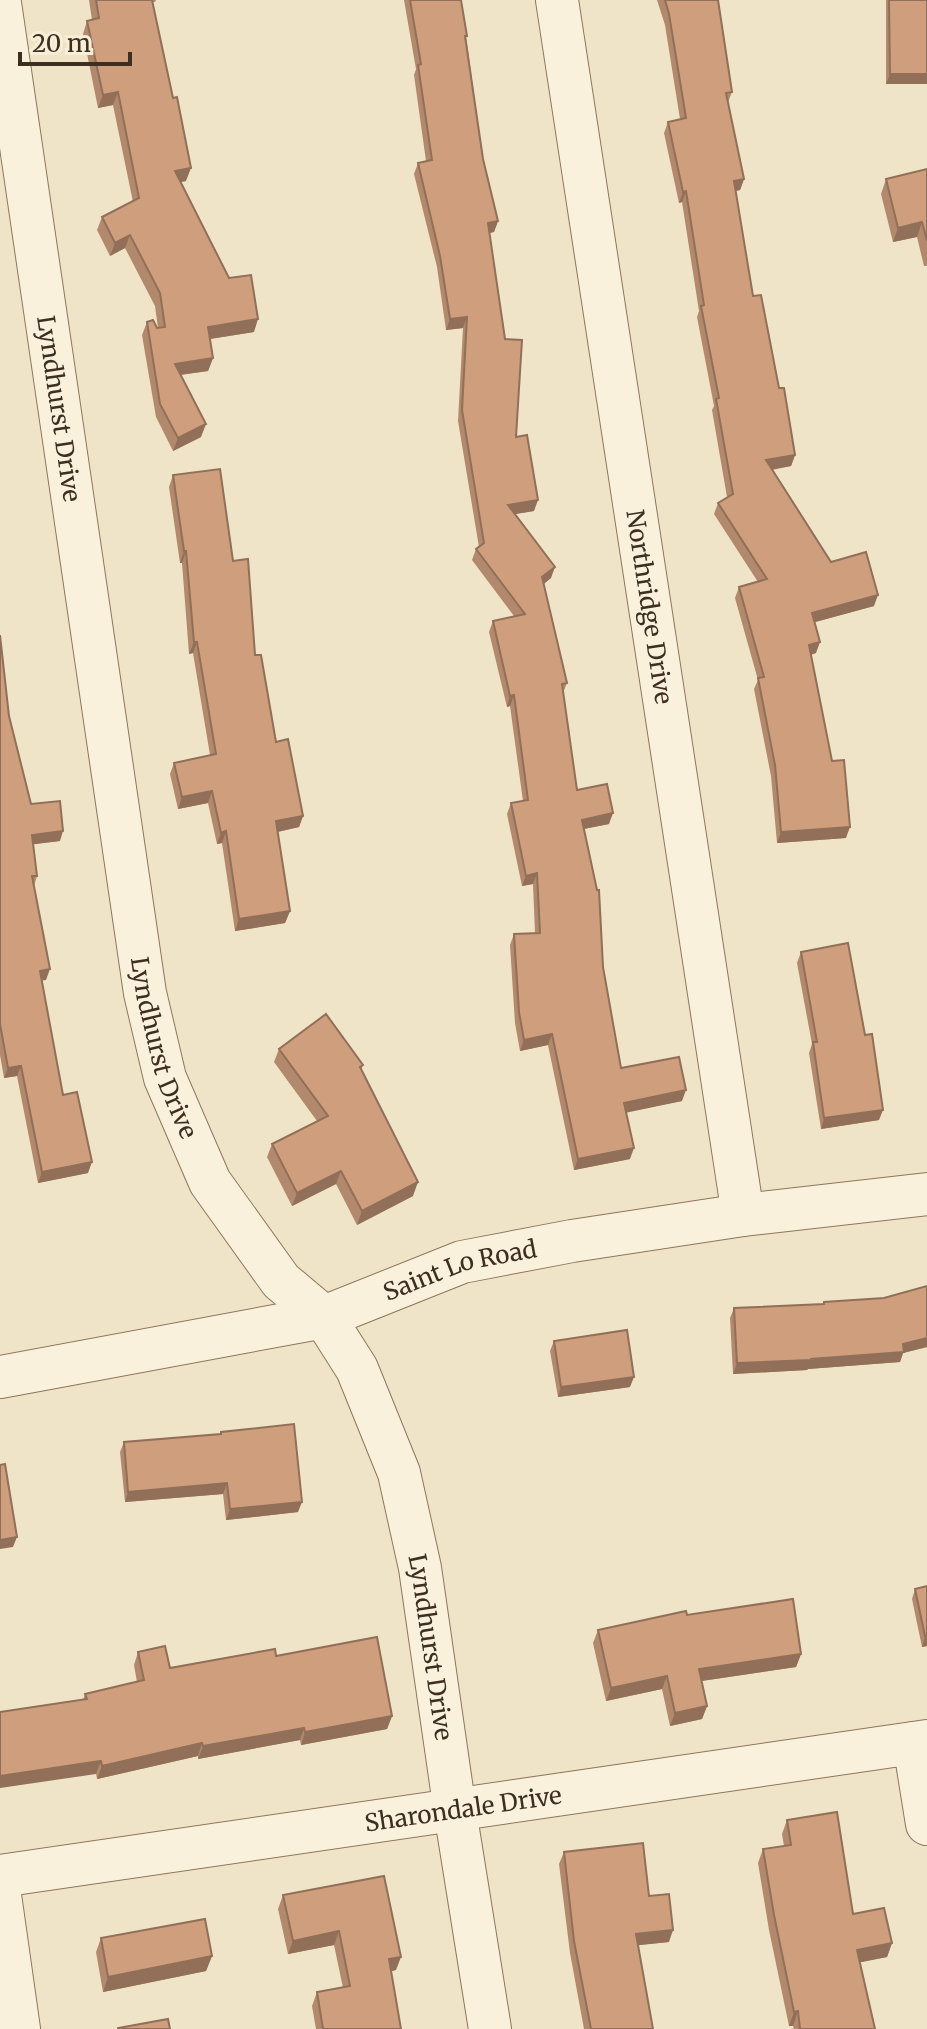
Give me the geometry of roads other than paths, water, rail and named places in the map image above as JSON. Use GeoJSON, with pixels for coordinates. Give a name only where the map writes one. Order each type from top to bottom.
{"type":"FeatureCollection","features":[{"type":"Feature","properties":{"kind":"street","name":"Northridge Drive"},"geometry":{"type":"LineString","coordinates":[[557,0],[743,1215]]}},
{"type":"Feature","properties":{"kind":"street","name":"Lyndhurst Drive"},"geometry":{"type":"LineString","coordinates":[[0,3],[143,977],[165,1078],[210,1182],[281,1281],[324,1317],[357,1369],[399,1473],[420,1568],[490,2029]]}},
{"type":"Feature","properties":{"kind":"street","name":"Saint Lo Road"},"geometry":{"type":"LineString","coordinates":[[0,1377],[324,1317],[462,1262],[572,1241],[743,1215],[927,1194]]}},
{"type":"Feature","properties":{"kind":"street","name":"Sharondale Drive"},"geometry":{"type":"LineString","coordinates":[[0,1876],[920,1742]]}},
{"type":"Feature","properties":{"kind":"street"},"geometry":{"type":"LineString","coordinates":[[920,1742],[927,1824]]}},
{"type":"Feature","properties":{"kind":"street"},"geometry":{"type":"LineString","coordinates":[[0,1895],[19,2029]]}}]}
